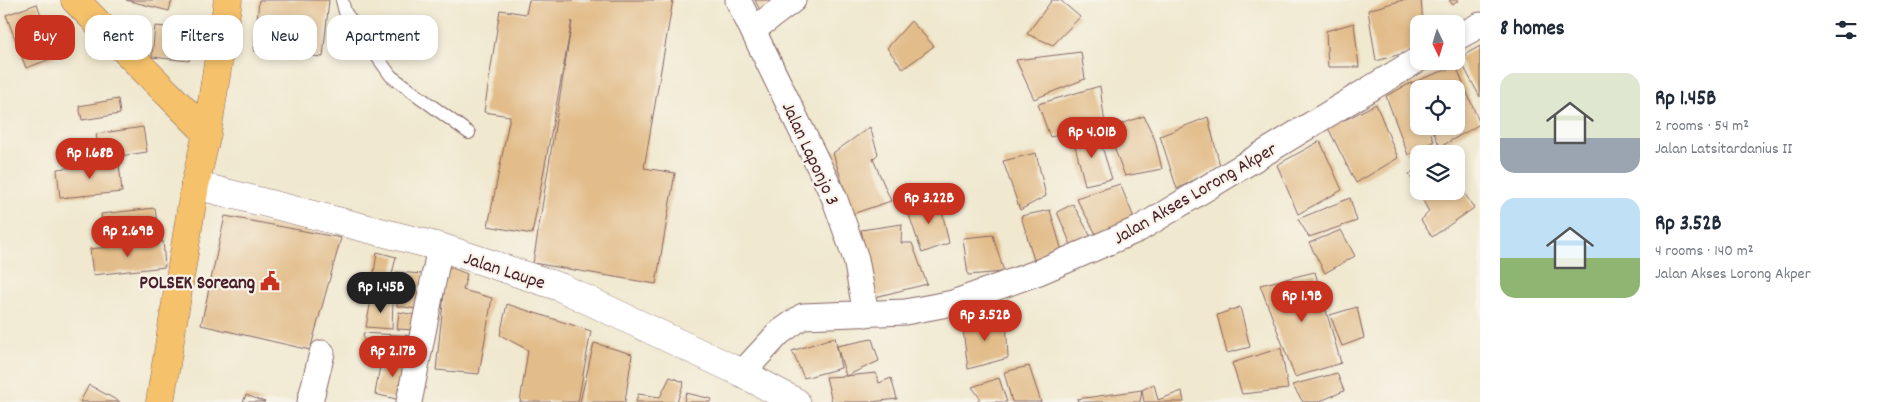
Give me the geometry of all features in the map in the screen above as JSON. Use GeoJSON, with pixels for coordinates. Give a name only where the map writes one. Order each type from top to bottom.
{"type":"FeatureCollection","features":[{"type":"Feature","properties":{"kind":"highway"},"geometry":{"type":"LineString","coordinates":[[75,0],[207,133]]}},
{"type":"Feature","properties":{"kind":"highway"},"geometry":{"type":"LineString","coordinates":[[160,402],[195,186],[207,133],[228,0]]}},
{"type":"Feature","properties":{"kind":"street","name":"Jalan Laponjo 3"},"geometry":{"type":"LineString","coordinates":[[738,0],[834,197],[856,259],[866,314]]}},
{"type":"Feature","properties":{"kind":"street"},"geometry":{"type":"LineString","coordinates":[[753,30],[793,0]]}},
{"type":"Feature","properties":{"kind":"street"},"geometry":{"type":"LineString","coordinates":[[1465,34],[1480,26]]}},
{"type":"Feature","properties":{"kind":"street","name":"Jalan Akses Lorong Akper"},"geometry":{"type":"LineString","coordinates":[[742,373],[779,333],[803,316],[838,313],[905,312],[953,303],[1039,272],[1139,229],[1410,64]]}},
{"type":"Feature","properties":{"kind":"street","name":"Jalan Laupe"},"geometry":{"type":"LineString","coordinates":[[195,186],[440,248],[560,287],[742,373],[796,402]]}},
{"type":"Feature","properties":{"kind":"street"},"geometry":{"type":"LineString","coordinates":[[409,402],[440,248]]}},
{"type":"Feature","properties":{"kind":"street"},"geometry":{"type":"LineString","coordinates":[[310,402],[322,353]]}},
{"type":"Feature","properties":{"kind":"lane"},"geometry":{"type":"LineString","coordinates":[[342,0],[345,12],[391,76],[469,133]]}},
{"type":"Feature","properties":{"kind":"building"},"geometry":{"type":"Polygon","coordinates":[[[126,0],[172,0],[169,11],[126,0]]]}},
{"type":"Feature","properties":{"kind":"building"},"geometry":{"type":"Polygon","coordinates":[[[259,0],[329,0],[323,57],[317,56],[317,15],[258,15],[259,0]]]}},
{"type":"Feature","properties":{"kind":"building"},"geometry":{"type":"Polygon","coordinates":[[[529,0],[673,0],[644,168],[675,173],[656,284],[533,263],[572,21],[532,234],[488,226],[510,116],[484,112],[500,10],[526,14],[529,0]]]}},
{"type":"Feature","properties":{"kind":"building"},"geometry":{"type":"Polygon","coordinates":[[[755,0],[774,0],[761,12],[755,0]]]}},
{"type":"Feature","properties":{"kind":"building"},"geometry":{"type":"Polygon","coordinates":[[[1052,0],[1060,0],[1080,17],[1053,45],[1027,34],[1052,0]]]}},
{"type":"Feature","properties":{"kind":"building"},"geometry":{"type":"Polygon","coordinates":[[[1403,0],[1421,0],[1422,15],[1410,15],[1410,52],[1376,61],[1368,10],[1403,0]]]}},
{"type":"Feature","properties":{"kind":"building"},"geometry":{"type":"Polygon","coordinates":[[[1449,0],[1459,0],[1453,5],[1449,0]]]}},
{"type":"Feature","properties":{"kind":"building"},"geometry":{"type":"Polygon","coordinates":[[[37,4],[41,15],[15,15],[15,39],[6,15],[37,4]]]}},
{"type":"Feature","properties":{"kind":"building"},"geometry":{"type":"Polygon","coordinates":[[[911,21],[934,46],[903,69],[887,48],[911,21]]]}},
{"type":"Feature","properties":{"kind":"building"},"geometry":{"type":"Polygon","coordinates":[[[1354,23],[1359,67],[1328,67],[1326,31],[1354,23]]]}},
{"type":"Feature","properties":{"kind":"building"},"geometry":{"type":"Polygon","coordinates":[[[155,26],[162,27],[162,58],[152,57],[155,26]]]}},
{"type":"Feature","properties":{"kind":"building"},"geometry":{"type":"Polygon","coordinates":[[[1480,46],[1480,97],[1465,69],[1465,55],[1480,46]]]}},
{"type":"Feature","properties":{"kind":"building"},"geometry":{"type":"Polygon","coordinates":[[[1081,52],[1085,79],[1034,99],[1016,60],[1081,52]]]}},
{"type":"Feature","properties":{"kind":"building"},"geometry":{"type":"Polygon","coordinates":[[[23,60],[48,60],[26,68],[23,60]]]}},
{"type":"Feature","properties":{"kind":"building"},"geometry":{"type":"Polygon","coordinates":[[[1445,70],[1458,70],[1462,80],[1419,80],[1445,70]]]}},
{"type":"Feature","properties":{"kind":"building"},"geometry":{"type":"Polygon","coordinates":[[[1410,84],[1410,135],[1432,135],[1434,141],[1427,145],[1410,145],[1410,154],[1408,155],[1386,96],[1410,84]]]}},
{"type":"Feature","properties":{"kind":"building"},"geometry":{"type":"Polygon","coordinates":[[[1100,86],[1105,125],[1050,137],[1038,104],[1100,86]]]}},
{"type":"Feature","properties":{"kind":"building"},"geometry":{"type":"Polygon","coordinates":[[[1465,88],[1480,124],[1465,133],[1465,88]]]}},
{"type":"Feature","properties":{"kind":"building"},"geometry":{"type":"Polygon","coordinates":[[[118,99],[120,114],[82,120],[79,106],[118,99]]]}},
{"type":"Feature","properties":{"kind":"building"},"geometry":{"type":"Polygon","coordinates":[[[1376,104],[1398,158],[1356,183],[1327,126],[1349,118],[1376,104]]]}},
{"type":"Feature","properties":{"kind":"building"},"geometry":{"type":"Polygon","coordinates":[[[1144,116],[1155,140],[1162,169],[1125,176],[1107,129],[1144,116]]]}},
{"type":"Feature","properties":{"kind":"building"},"geometry":{"type":"Polygon","coordinates":[[[1208,117],[1220,166],[1177,189],[1160,136],[1208,117]]]}},
{"type":"Feature","properties":{"kind":"building"},"geometry":{"type":"Polygon","coordinates":[[[143,127],[147,152],[100,159],[96,134],[143,127]]]}},
{"type":"Feature","properties":{"kind":"building"},"geometry":{"type":"Polygon","coordinates":[[[870,127],[878,154],[873,159],[891,201],[852,214],[833,153],[870,127]]]}},
{"type":"Feature","properties":{"kind":"building"},"geometry":{"type":"Polygon","coordinates":[[[1097,131],[1112,179],[1085,185],[1073,138],[1097,131]]]}},
{"type":"Feature","properties":{"kind":"building"},"geometry":{"type":"Polygon","coordinates":[[[1435,135],[1461,135],[1443,145],[1439,145],[1435,135]]]}},
{"type":"Feature","properties":{"kind":"building"},"geometry":{"type":"Polygon","coordinates":[[[1320,141],[1342,190],[1298,214],[1277,165],[1320,141]]]}},
{"type":"Feature","properties":{"kind":"building"},"geometry":{"type":"Polygon","coordinates":[[[1036,153],[1046,196],[1020,210],[1003,161],[1036,153]]]}},
{"type":"Feature","properties":{"kind":"building"},"geometry":{"type":"Polygon","coordinates":[[[119,163],[122,192],[60,198],[57,169],[119,163]]]}},
{"type":"Feature","properties":{"kind":"building"},"geometry":{"type":"Polygon","coordinates":[[[1120,184],[1135,220],[1096,234],[1076,198],[1120,184]]]}},
{"type":"Feature","properties":{"kind":"building"},"geometry":{"type":"Polygon","coordinates":[[[938,194],[949,243],[922,253],[908,212],[938,194]]]}},
{"type":"Feature","properties":{"kind":"building"},"geometry":{"type":"Polygon","coordinates":[[[1465,194],[1474,208],[1432,237],[1421,220],[1429,212],[1423,200],[1465,200],[1465,194]]]}},
{"type":"Feature","properties":{"kind":"building"},"geometry":{"type":"Polygon","coordinates":[[[1350,198],[1357,221],[1309,237],[1298,219],[1350,198]]]}},
{"type":"Feature","properties":{"kind":"building"},"geometry":{"type":"Polygon","coordinates":[[[1073,204],[1091,237],[1071,245],[1057,212],[1073,204]]]}},
{"type":"Feature","properties":{"kind":"building"},"geometry":{"type":"Polygon","coordinates":[[[155,208],[158,230],[103,236],[101,214],[155,208]]]}},
{"type":"Feature","properties":{"kind":"building"},"geometry":{"type":"Polygon","coordinates":[[[1050,210],[1062,251],[1034,260],[1021,216],[1050,210]]]}},
{"type":"Feature","properties":{"kind":"building","name":"POLSEK Soreang"},"geometry":{"type":"Polygon","coordinates":[[[225,216],[341,238],[310,350],[201,325],[225,216]]]}},
{"type":"Feature","properties":{"kind":"building"},"geometry":{"type":"Polygon","coordinates":[[[902,224],[901,243],[912,243],[927,284],[875,297],[861,230],[902,224]]]}},
{"type":"Feature","properties":{"kind":"building"},"geometry":{"type":"Polygon","coordinates":[[[1341,230],[1355,256],[1325,273],[1309,243],[1341,230]]]}},
{"type":"Feature","properties":{"kind":"building"},"geometry":{"type":"Polygon","coordinates":[[[993,235],[1004,272],[968,275],[963,238],[993,235]]]}},
{"type":"Feature","properties":{"kind":"building"},"geometry":{"type":"Polygon","coordinates":[[[163,241],[165,267],[93,275],[90,249],[163,241]]]}},
{"type":"Feature","properties":{"kind":"building"},"geometry":{"type":"Polygon","coordinates":[[[377,252],[396,257],[388,291],[372,288],[377,252]]]}},
{"type":"Feature","properties":{"kind":"building"},"geometry":{"type":"Polygon","coordinates":[[[447,266],[467,274],[463,290],[492,298],[479,374],[436,370],[447,266]]]}},
{"type":"Feature","properties":{"kind":"building"},"geometry":{"type":"Polygon","coordinates":[[[396,272],[423,274],[417,309],[397,306],[396,272]]]}},
{"type":"Feature","properties":{"kind":"building"},"geometry":{"type":"Polygon","coordinates":[[[1315,272],[1341,363],[1295,377],[1260,285],[1315,272]]]}},
{"type":"Feature","properties":{"kind":"building"},"geometry":{"type":"Polygon","coordinates":[[[393,299],[392,329],[366,327],[371,300],[393,299]]]}},
{"type":"Feature","properties":{"kind":"building"},"geometry":{"type":"Polygon","coordinates":[[[507,304],[591,331],[578,402],[520,402],[528,350],[500,335],[507,304]]]}},
{"type":"Feature","properties":{"kind":"building"},"geometry":{"type":"Polygon","coordinates":[[[1240,307],[1250,347],[1227,353],[1217,315],[1240,307]]]}},
{"type":"Feature","properties":{"kind":"building"},"geometry":{"type":"Polygon","coordinates":[[[1357,307],[1364,338],[1342,346],[1330,315],[1357,307]]]}},
{"type":"Feature","properties":{"kind":"building"},"geometry":{"type":"Polygon","coordinates":[[[399,312],[421,316],[416,330],[397,329],[399,312]]]}},
{"type":"Feature","properties":{"kind":"building"},"geometry":{"type":"Polygon","coordinates":[[[982,318],[990,323],[1006,318],[1008,358],[968,369],[962,322],[982,318]]]}},
{"type":"Feature","properties":{"kind":"building"},"geometry":{"type":"Polygon","coordinates":[[[363,333],[416,336],[412,354],[365,347],[363,333]]]}},
{"type":"Feature","properties":{"kind":"building"},"geometry":{"type":"Polygon","coordinates":[[[835,337],[841,368],[804,378],[792,351],[835,337]]]}},
{"type":"Feature","properties":{"kind":"building"},"geometry":{"type":"Polygon","coordinates":[[[872,339],[879,361],[846,376],[837,346],[872,339]]]}},
{"type":"Feature","properties":{"kind":"building"},"geometry":{"type":"Polygon","coordinates":[[[594,343],[632,354],[625,402],[580,402],[594,343]]]}},
{"type":"Feature","properties":{"kind":"building"},"geometry":{"type":"Polygon","coordinates":[[[1281,348],[1288,389],[1242,394],[1232,363],[1281,348]]]}},
{"type":"Feature","properties":{"kind":"building"},"geometry":{"type":"Polygon","coordinates":[[[382,355],[410,360],[404,401],[375,394],[382,355]]]}},
{"type":"Feature","properties":{"kind":"building"},"geometry":{"type":"Polygon","coordinates":[[[1029,366],[1041,402],[1012,402],[1004,372],[1029,366]]]}},
{"type":"Feature","properties":{"kind":"building"},"geometry":{"type":"Polygon","coordinates":[[[876,373],[879,383],[891,378],[897,399],[872,402],[832,402],[826,377],[876,373]]]}},
{"type":"Feature","properties":{"kind":"building"},"geometry":{"type":"Polygon","coordinates":[[[1337,373],[1344,391],[1318,402],[1303,402],[1292,385],[1337,373]]]}},
{"type":"Feature","properties":{"kind":"building"},"geometry":{"type":"Polygon","coordinates":[[[670,377],[684,382],[677,402],[636,402],[638,394],[660,397],[670,377]]]}},
{"type":"Feature","properties":{"kind":"building"},"geometry":{"type":"Polygon","coordinates":[[[999,378],[1007,402],[977,402],[980,398],[972,387],[999,378]]]}},
{"type":"Feature","properties":{"kind":"building"},"geometry":{"type":"Polygon","coordinates":[[[1154,384],[1158,400],[1182,391],[1184,402],[1144,402],[1142,390],[1154,384]]]}},
{"type":"Feature","properties":{"kind":"building"},"geometry":{"type":"Polygon","coordinates":[[[89,385],[120,402],[80,402],[89,385]]]}},
{"type":"Feature","properties":{"kind":"building"},"geometry":{"type":"Polygon","coordinates":[[[1142,390],[1140,402],[1078,402],[1077,399],[1142,390]]]}},
{"type":"Feature","properties":{"kind":"building"},"geometry":{"type":"Polygon","coordinates":[[[686,393],[712,399],[710,402],[684,402],[686,393]]]}},
{"type":"Feature","properties":{"kind":"building"},"geometry":{"type":"Polygon","coordinates":[[[246,395],[265,402],[243,402],[246,395]]]}},
{"type":"Feature","properties":{"kind":"place","name":"POLSEK Soreang"},"geometry":{"type":"Point","coordinates":[270,281]}}]}
